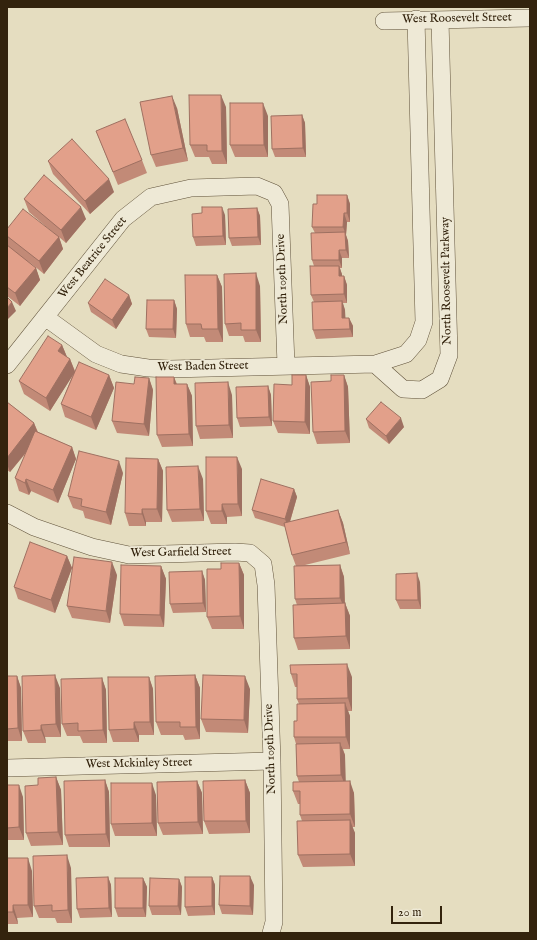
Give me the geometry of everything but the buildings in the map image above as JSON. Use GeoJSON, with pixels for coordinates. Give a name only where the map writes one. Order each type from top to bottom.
{"type":"FeatureCollection","features":[{"type":"Feature","properties":{"kind":"street","name":"West Roosevelt Street"},"geometry":{"type":"LineString","coordinates":[[384,20],[530,18]]}},
{"type":"Feature","properties":{"kind":"street","name":"North Roosevelt Parkway"},"geometry":{"type":"LineString","coordinates":[[375,364],[406,354],[418,340],[424,322],[416,19]]}},
{"type":"Feature","properties":{"kind":"street","name":"North Roosevelt Parkway"},"geometry":{"type":"LineString","coordinates":[[375,364],[403,389],[422,390],[440,379],[449,355],[440,20]]}},
{"type":"Feature","properties":{"kind":"street","name":"West Beatrice Street"},"geometry":{"type":"LineString","coordinates":[[7,365],[123,219],[151,197],[191,188],[235,186],[257,186],[274,193]]}},
{"type":"Feature","properties":{"kind":"street","name":"North 109th Drive"},"geometry":{"type":"LineString","coordinates":[[274,193],[280,204],[286,365]]}},
{"type":"Feature","properties":{"kind":"street"},"geometry":{"type":"LineString","coordinates":[[423,264],[447,264]]}},
{"type":"Feature","properties":{"kind":"street","name":"West Baden Street"},"geometry":{"type":"LineString","coordinates":[[45,318],[96,354],[122,364],[148,368],[170,369],[375,364]]}},
{"type":"Feature","properties":{"kind":"street","name":"West Garfield Street"},"geometry":{"type":"LineString","coordinates":[[7,513],[34,527],[92,547],[129,555],[235,552],[250,553],[263,564]]}},
{"type":"Feature","properties":{"kind":"street","name":"North 109th Drive"},"geometry":{"type":"LineString","coordinates":[[263,564],[266,585],[272,761],[274,922],[271,933]]}},
{"type":"Feature","properties":{"kind":"street","name":"West Mckinley Street"},"geometry":{"type":"LineString","coordinates":[[7,768],[272,761]]}}]}
